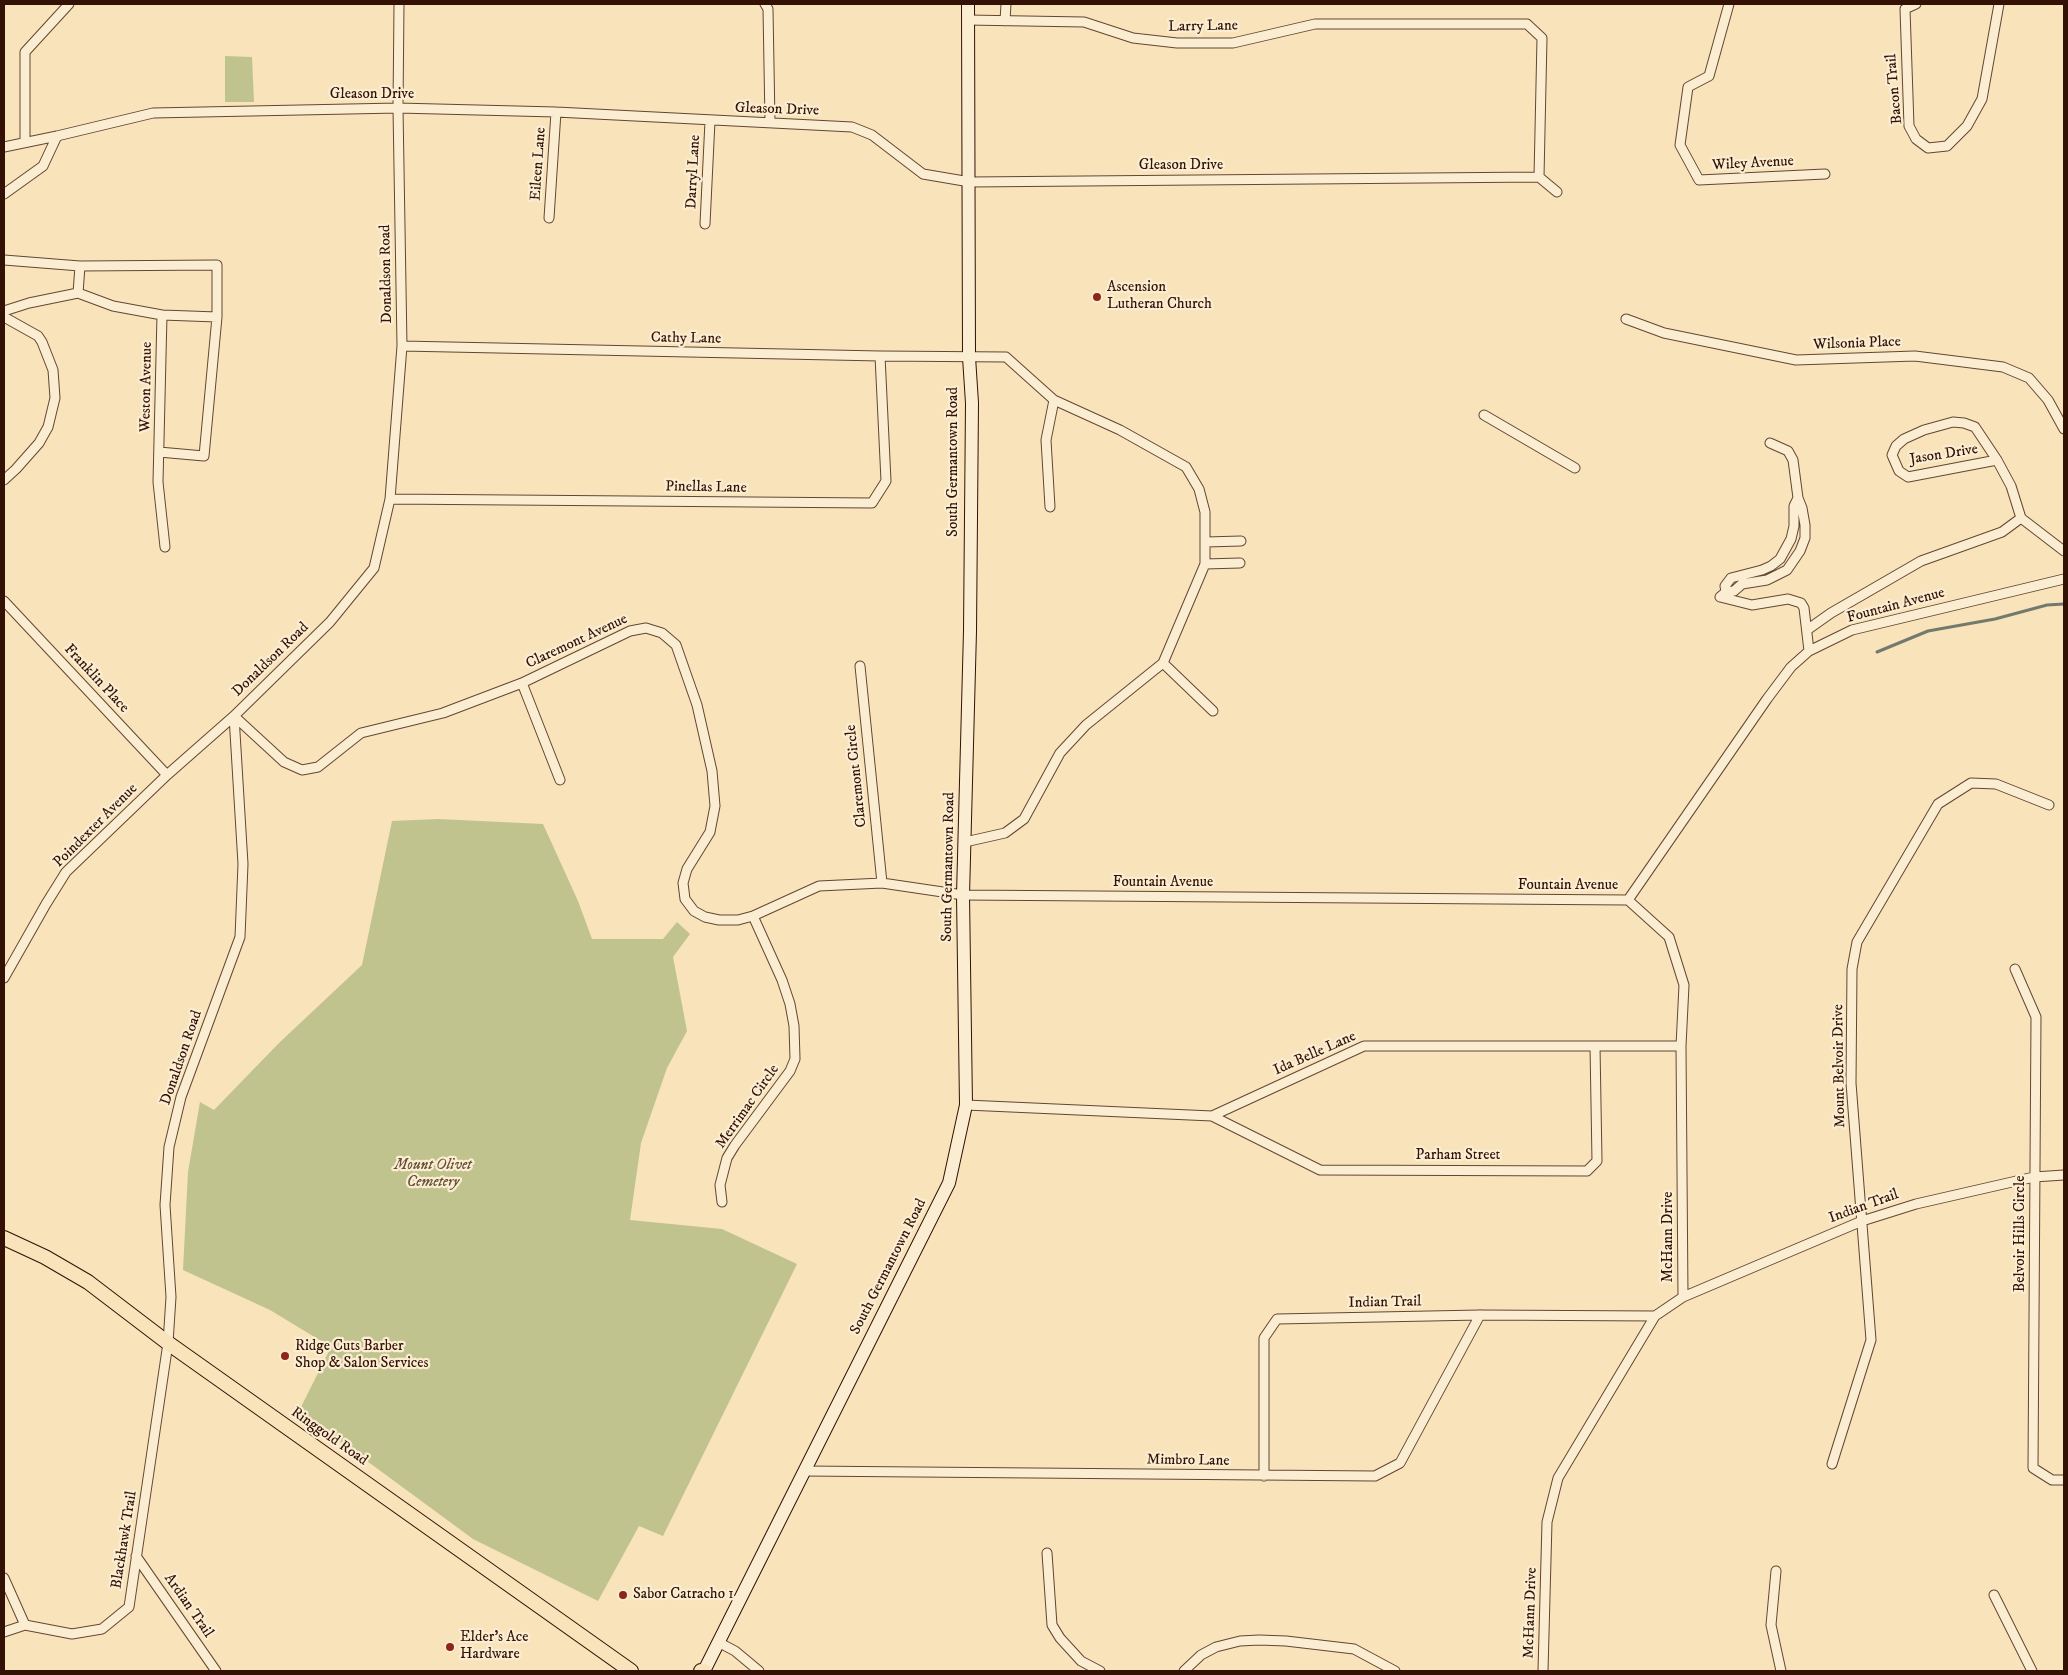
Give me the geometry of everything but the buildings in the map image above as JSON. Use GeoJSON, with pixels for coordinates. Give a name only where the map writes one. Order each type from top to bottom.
{"type":"FeatureCollection","features":[{"type":"Feature","properties":{"kind":"main road","name":"South Germantown Road"},"geometry":{"type":"LineString","coordinates":[[703,1671],[949,1182],[966,1105],[964,895],[971,562],[972,404],[969,356],[970,182],[966,20],[968,4]]}},
{"type":"Feature","properties":{"kind":"main road","name":"Ringgold Road"},"geometry":{"type":"LineString","coordinates":[[4,1238],[45,1257],[88,1282],[168,1343],[631,1671]]}},
{"type":"Feature","properties":{"kind":"street"},"geometry":{"type":"LineString","coordinates":[[25,142],[24,52],[69,4]]}},
{"type":"Feature","properties":{"kind":"street","name":"Donaldson Road"},"geometry":{"type":"LineString","coordinates":[[168,1343],[171,1297],[165,1205],[170,1147],[181,1097],[240,937],[243,864],[234,716],[330,622],[374,568],[390,499],[402,346],[398,108],[399,4]]}},
{"type":"Feature","properties":{"kind":"street"},"geometry":{"type":"LineString","coordinates":[[765,4],[768,9],[770,122]]}},
{"type":"Feature","properties":{"kind":"street"},"geometry":{"type":"LineString","coordinates":[[1005,20],[1006,4]]}},
{"type":"Feature","properties":{"kind":"street","name":"Wiley Avenue"},"geometry":{"type":"LineString","coordinates":[[1729,4],[1709,76],[1688,87],[1680,145],[1699,180],[1825,174]]}},
{"type":"Feature","properties":{"kind":"street","name":"Bacon Trail"},"geometry":{"type":"LineString","coordinates":[[1916,4],[1905,9],[1909,126],[1916,139],[1928,148],[1947,146],[1968,126],[1982,99],[2000,4]]}},
{"type":"Feature","properties":{"kind":"street","name":"Larry Lane"},"geometry":{"type":"LineString","coordinates":[[966,20],[1084,22],[1133,38],[1177,43],[1233,43],[1315,24],[1527,24],[1542,38],[1538,177]]}},
{"type":"Feature","properties":{"kind":"street","name":"Gleason Drive"},"geometry":{"type":"LineString","coordinates":[[4,147],[153,113],[398,108],[556,112],[852,127],[872,136],[923,174],[970,182],[1538,177]]}},
{"type":"Feature","properties":{"kind":"street","name":"Eileen Lane"},"geometry":{"type":"LineString","coordinates":[[549,218],[556,112]]}},
{"type":"Feature","properties":{"kind":"street","name":"Darryl Lane"},"geometry":{"type":"LineString","coordinates":[[706,224],[710,121]]}},
{"type":"Feature","properties":{"kind":"street"},"geometry":{"type":"LineString","coordinates":[[4,194],[43,166],[57,136]]}},
{"type":"Feature","properties":{"kind":"street"},"geometry":{"type":"LineString","coordinates":[[1538,177],[1557,192]]}},
{"type":"Feature","properties":{"kind":"street"},"geometry":{"type":"LineString","coordinates":[[4,260],[80,266],[217,266],[217,317],[204,456],[159,452]]}},
{"type":"Feature","properties":{"kind":"street"},"geometry":{"type":"LineString","coordinates":[[78,293],[80,266]]}},
{"type":"Feature","properties":{"kind":"street"},"geometry":{"type":"LineString","coordinates":[[4,311],[29,303],[78,293],[113,306],[162,315],[217,317]]}},
{"type":"Feature","properties":{"kind":"street","name":"Weston Avenue"},"geometry":{"type":"LineString","coordinates":[[162,315],[158,482],[166,548]]}},
{"type":"Feature","properties":{"kind":"street"},"geometry":{"type":"LineString","coordinates":[[4,316],[38,336],[42,342],[53,370],[55,398],[48,427],[39,442],[4,480]]}},
{"type":"Feature","properties":{"kind":"street","name":"Wilsonia Place"},"geometry":{"type":"LineString","coordinates":[[1626,319],[1664,333],[1796,360],[1915,356],[2003,367],[2029,378],[2048,400],[2064,430]]}},
{"type":"Feature","properties":{"kind":"street","name":"Cathy Lane"},"geometry":{"type":"LineString","coordinates":[[402,346],[1006,357],[1054,400],[1120,430],[1186,467],[1200,488],[1205,512],[1205,564]]}},
{"type":"Feature","properties":{"kind":"street","name":"Pinellas Lane"},"geometry":{"type":"LineString","coordinates":[[390,499],[872,503],[886,481],[880,356]]}},
{"type":"Feature","properties":{"kind":"street"},"geometry":{"type":"LineString","coordinates":[[1050,506],[1046,440],[1054,400]]}},
{"type":"Feature","properties":{"kind":"street"},"geometry":{"type":"LineString","coordinates":[[1484,415],[1575,468]]}},
{"type":"Feature","properties":{"kind":"street","name":"Jason Drive"},"geometry":{"type":"LineString","coordinates":[[1997,460],[1908,477],[1899,471],[1892,455],[1896,446],[1904,439],[1924,430],[1953,422],[1964,423],[1974,427],[1997,460],[2012,486],[2021,518]]}},
{"type":"Feature","properties":{"kind":"street"},"geometry":{"type":"LineString","coordinates":[[1770,443],[1788,451],[1793,460],[1798,498],[1804,517],[1805,538],[1794,562],[1787,570],[1766,580],[1742,584],[1734,591],[1726,592],[1720,596],[1752,605],[1788,600],[1795,600],[1801,603],[1804,608],[1809,651]]}},
{"type":"Feature","properties":{"kind":"street"},"geometry":{"type":"LineString","coordinates":[[1726,592],[1726,586],[1731,578],[1762,570],[1780,559],[1791,539],[1794,526],[1794,506],[1798,498]]}},
{"type":"Feature","properties":{"kind":"street"},"geometry":{"type":"LineString","coordinates":[[1807,630],[1831,613],[1921,561],[2002,532],[2021,518],[2064,550]]}},
{"type":"Feature","properties":{"kind":"street"},"geometry":{"type":"LineString","coordinates":[[1206,542],[1241,541]]}},
{"type":"Feature","properties":{"kind":"street"},"geometry":{"type":"LineString","coordinates":[[965,842],[1005,833],[1024,819],[1060,753],[1086,726],[1163,663],[1205,564],[1240,563]]}},
{"type":"Feature","properties":{"kind":"street","name":"Fountain Avenue"},"geometry":{"type":"LineString","coordinates":[[964,895],[1628,900],[1767,699],[1791,667],[1809,651],[1852,630],[2064,579]]}},
{"type":"Feature","properties":{"kind":"street","name":"Franklin Place"},"geometry":{"type":"LineString","coordinates":[[4,601],[168,775]]}},
{"type":"Feature","properties":{"kind":"street","name":"Claremont Avenue"},"geometry":{"type":"LineString","coordinates":[[234,716],[284,762],[302,770],[318,767],[361,733],[443,713],[522,683],[630,631],[646,628],[662,633],[676,645],[697,705],[712,771],[715,806],[710,832],[687,869],[683,883],[685,899],[694,910],[706,917],[728,920],[753,916],[819,886],[882,883],[964,895]]}},
{"type":"Feature","properties":{"kind":"street"},"geometry":{"type":"LineString","coordinates":[[1163,663],[1213,711]]}},
{"type":"Feature","properties":{"kind":"street","name":"Claremont Circle"},"geometry":{"type":"LineString","coordinates":[[860,666],[882,883]]}},
{"type":"Feature","properties":{"kind":"street"},"geometry":{"type":"LineString","coordinates":[[522,683],[560,780]]}},
{"type":"Feature","properties":{"kind":"street","name":"Poindexter Avenue"},"geometry":{"type":"LineString","coordinates":[[4,978],[66,872],[168,775],[234,716]]}},
{"type":"Feature","properties":{"kind":"street","name":"Mount Belvoir Drive"},"geometry":{"type":"LineString","coordinates":[[1832,1464],[1871,1340],[1851,1083],[1852,970],[1857,942],[1938,804],[1971,783],[1996,784],[2049,805]]}},
{"type":"Feature","properties":{"kind":"street","name":"McHann Drive"},"geometry":{"type":"LineString","coordinates":[[1543,1671],[1547,1522],[1558,1478],[1655,1316],[1683,1297],[1681,1046],[1684,985],[1669,937],[1628,900]]}},
{"type":"Feature","properties":{"kind":"street","name":"Merrimac Circle"},"geometry":{"type":"LineString","coordinates":[[722,1202],[720,1185],[727,1158],[790,1071],[794,1059],[794,1026],[790,1004],[782,980],[753,916]]}},
{"type":"Feature","properties":{"kind":"street","name":"Belvoir Hills Circle"},"geometry":{"type":"LineString","coordinates":[[2015,969],[2036,1017],[2033,1468],[2052,1480],[2064,1480]]}},
{"type":"Feature","properties":{"kind":"street","name":"Ida Belle Lane"},"geometry":{"type":"LineString","coordinates":[[966,1105],[1212,1116],[1364,1046],[1681,1046]]}},
{"type":"Feature","properties":{"kind":"street","name":"Parham Street"},"geometry":{"type":"LineString","coordinates":[[1212,1116],[1320,1170],[1587,1171],[1596,1162],[1595,1046]]}},
{"type":"Feature","properties":{"kind":"street","name":"Indian Trail"},"geometry":{"type":"LineString","coordinates":[[1683,1297],[1862,1221],[1916,1204],[2034,1177],[2064,1175]]}},
{"type":"Feature","properties":{"kind":"street","name":"Indian Trail"},"geometry":{"type":"LineString","coordinates":[[1264,1476],[1264,1338],[1277,1319],[1480,1315],[1655,1316]]}},
{"type":"Feature","properties":{"kind":"street","name":"Mimbro Lane"},"geometry":{"type":"LineString","coordinates":[[804,1471],[1376,1476],[1400,1462],[1480,1315]]}},
{"type":"Feature","properties":{"kind":"street","name":"Blackhawk Trail"},"geometry":{"type":"LineString","coordinates":[[4,1632],[25,1625],[72,1634],[102,1629],[129,1607],[168,1343]]}},
{"type":"Feature","properties":{"kind":"street"},"geometry":{"type":"LineString","coordinates":[[1047,1553],[1052,1625],[1060,1638],[1081,1661],[1100,1671]]}},
{"type":"Feature","properties":{"kind":"street","name":"Ardian Trail"},"geometry":{"type":"LineString","coordinates":[[136,1556],[216,1671]]}},
{"type":"Feature","properties":{"kind":"street"},"geometry":{"type":"LineString","coordinates":[[1776,1571],[1770,1625],[1781,1671]]}},
{"type":"Feature","properties":{"kind":"street"},"geometry":{"type":"LineString","coordinates":[[4,1578],[25,1625]]}},
{"type":"Feature","properties":{"kind":"street"},"geometry":{"type":"LineString","coordinates":[[1994,1595],[2032,1671]]}},
{"type":"Feature","properties":{"kind":"street"},"geometry":{"type":"LineString","coordinates":[[1184,1671],[1201,1655],[1216,1647],[1240,1641],[1259,1640],[1286,1640],[1354,1650],[1396,1671]]}},
{"type":"Feature","properties":{"kind":"street"},"geometry":{"type":"LineString","coordinates":[[718,1642],[760,1671]]}},
{"type":"Feature","properties":{"kind":"green space"},"geometry":{"type":"Polygon","coordinates":[[[225,56],[252,57],[254,102],[225,102],[225,56]]]}},
{"type":"Feature","properties":{"kind":"green space","name":"Mount Olivet Cemetery"},"geometry":{"type":"Polygon","coordinates":[[[438,819],[543,824],[578,901],[592,939],[663,939],[677,922],[690,934],[673,957],[687,1031],[667,1068],[641,1143],[630,1220],[722,1229],[797,1264],[663,1536],[639,1526],[598,1601],[473,1539],[299,1411],[331,1347],[270,1310],[183,1270],[188,1172],[200,1102],[214,1110],[279,1043],[362,965],[392,821],[438,819]]]}},
{"type":"Feature","properties":{"kind":"waterway"},"geometry":{"type":"LineString","coordinates":[[1877,652],[1928,631],[1995,619],[2047,605],[2064,604]]}},
{"type":"Feature","properties":{"kind":"place","name":"Ascension Lutheran Church"},"geometry":{"type":"Point","coordinates":[1097,297]}},
{"type":"Feature","properties":{"kind":"place","name":"Ridge Cuts Barber Shop & Salon Services"},"geometry":{"type":"Point","coordinates":[285,1356]}},
{"type":"Feature","properties":{"kind":"place","name":"Sabor Catracho 1"},"geometry":{"type":"Point","coordinates":[623,1595]}},
{"type":"Feature","properties":{"kind":"place","name":"Elder's Ace Hardware"},"geometry":{"type":"Point","coordinates":[450,1647]}}]}
